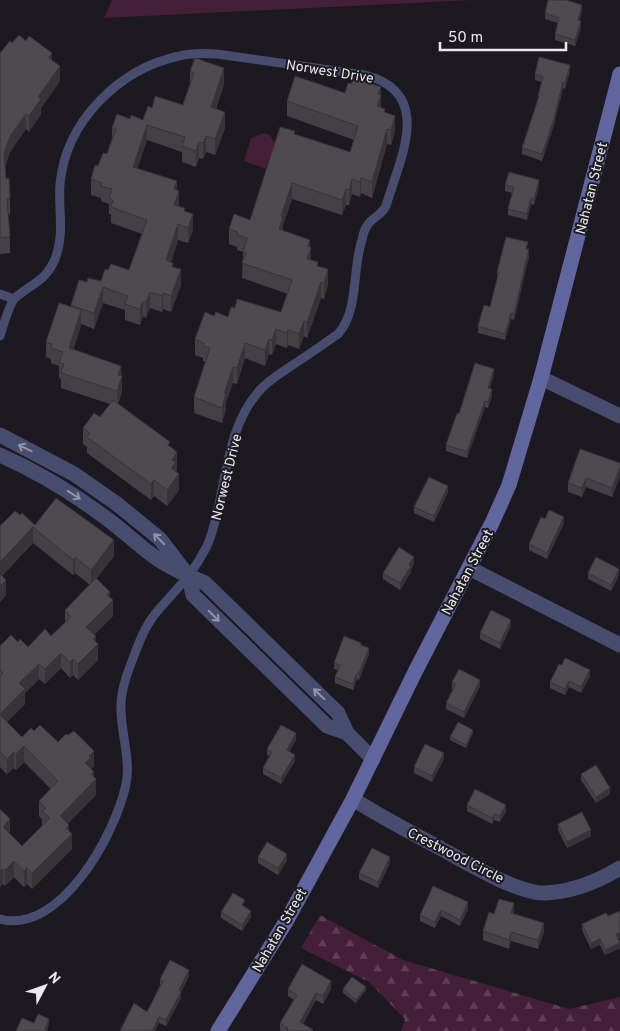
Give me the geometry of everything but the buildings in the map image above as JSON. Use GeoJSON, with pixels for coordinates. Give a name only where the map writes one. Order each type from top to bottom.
{"type":"FeatureCollection","features":[{"type":"Feature","properties":{"kind":"main road","name":"Nahatan Street"},"geometry":{"type":"LineString","coordinates":[[218,1031],[282,928],[353,799],[415,672],[492,523],[509,485],[541,378],[620,74]]}},
{"type":"Feature","properties":{"kind":"street"},"geometry":{"type":"LineString","coordinates":[[541,378],[620,416]]}},
{"type":"Feature","properties":{"kind":"street"},"geometry":{"type":"LineString","coordinates":[[0,435],[74,474],[117,504],[160,539],[189,577],[193,595],[327,726],[347,733],[373,759]]}},
{"type":"Feature","properties":{"kind":"street"},"geometry":{"type":"LineString","coordinates":[[0,455],[65,490],[107,518],[149,554],[189,577]]}},
{"type":"Feature","properties":{"kind":"street"},"geometry":{"type":"LineString","coordinates":[[469,568],[620,645]]}},
{"type":"Feature","properties":{"kind":"street","name":"Crestwood Circle"},"geometry":{"type":"LineString","coordinates":[[353,799],[492,876],[524,889],[543,894],[576,889],[609,875],[620,868]]}},
{"type":"Feature","properties":{"kind":"lane","name":"Norwest Drive"},"geometry":{"type":"LineString","coordinates":[[0,920],[15,922],[27,920],[47,911],[64,896],[100,847],[114,819],[126,784],[126,761],[121,709],[122,694],[130,665],[146,629],[155,615],[189,577],[207,546],[235,436],[253,398],[269,382],[338,334],[348,317],[360,243],[366,226],[382,214],[386,206],[407,136],[408,115],[402,99],[390,84],[365,75],[217,54],[199,53],[180,56],[144,68],[109,92],[87,115],[80,126],[68,150],[60,184],[60,236],[55,259],[44,276],[14,299]]}},
{"type":"Feature","properties":{"kind":"lane"},"geometry":{"type":"LineString","coordinates":[[0,294],[14,299],[0,336]]}},
{"type":"Feature","properties":{"kind":"green space"},"geometry":{"type":"Polygon","coordinates":[[[112,0],[473,0],[104,18],[112,0]]]}},
{"type":"Feature","properties":{"kind":"green space"},"geometry":{"type":"Polygon","coordinates":[[[263,133],[270,135],[276,145],[267,169],[244,161],[251,138],[263,133]]]}},
{"type":"Feature","properties":{"kind":"green space"},"geometry":{"type":"Polygon","coordinates":[[[320,915],[403,960],[569,1009],[620,997],[620,1031],[401,1031],[405,1019],[369,982],[301,948],[320,915]]]}}]}
